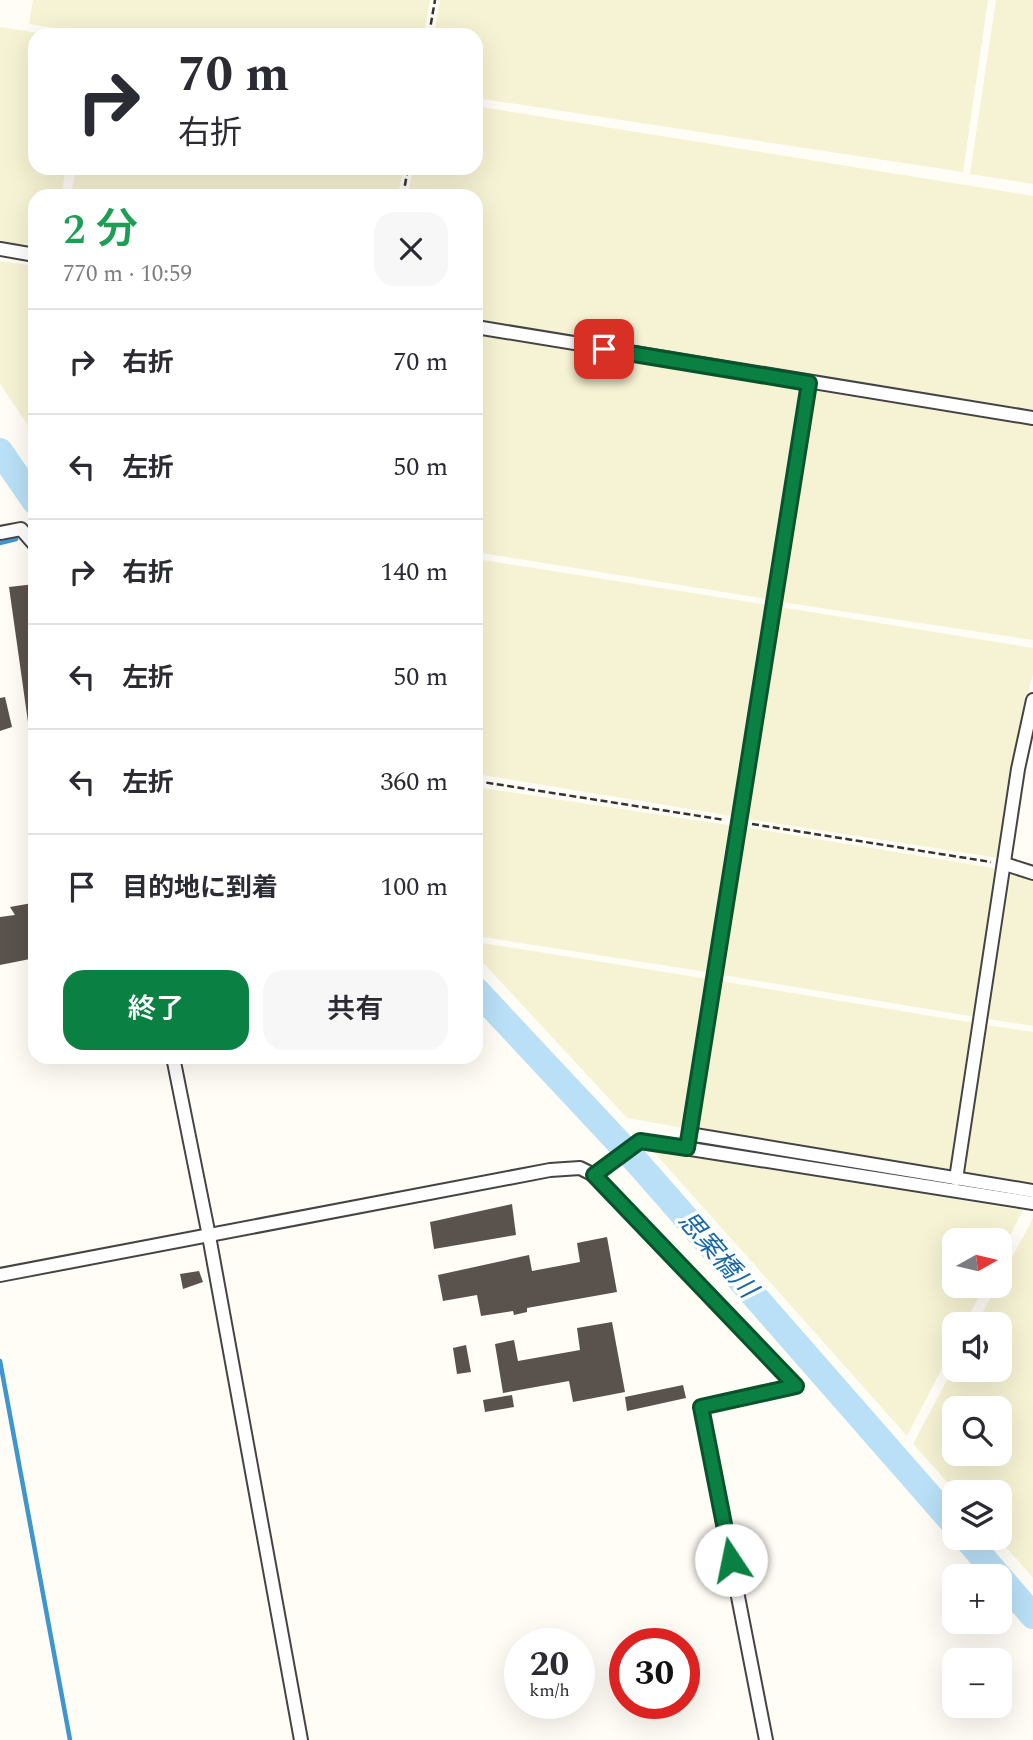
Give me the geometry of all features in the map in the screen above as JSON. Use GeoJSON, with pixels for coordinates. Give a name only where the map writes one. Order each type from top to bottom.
{"type":"FeatureCollection","features":[{"type":"Feature","properties":{"kind":"street"},"geometry":{"type":"LineString","coordinates":[[0,249],[28,254]]}},
{"type":"Feature","properties":{"kind":"street"},"geometry":{"type":"LineString","coordinates":[[483,328],[1033,418]]}},
{"type":"Feature","properties":{"kind":"street"},"geometry":{"type":"LineString","coordinates":[[687,1148],[809,383]]}},
{"type":"Feature","properties":{"kind":"street"},"geometry":{"type":"LineString","coordinates":[[0,533],[21,529],[28,537]]}},
{"type":"Feature","properties":{"kind":"street"},"geometry":{"type":"LineString","coordinates":[[956,1179],[1018,769],[1033,700]]}},
{"type":"Feature","properties":{"kind":"street"},"geometry":{"type":"LineString","coordinates":[[1005,864],[1033,873]]}},
{"type":"Feature","properties":{"kind":"street"},"geometry":{"type":"LineString","coordinates":[[174,1064],[209,1236],[301,1740]]}},
{"type":"Feature","properties":{"kind":"street"},"geometry":{"type":"LineString","coordinates":[[689,1133],[1033,1191]]}},
{"type":"Feature","properties":{"kind":"street"},"geometry":{"type":"LineString","coordinates":[[598,1171],[640,1141],[1033,1203]]}},
{"type":"Feature","properties":{"kind":"street"},"geometry":{"type":"LineString","coordinates":[[0,1275],[550,1170],[580,1168],[598,1171],[796,1386],[701,1407],[765,1740]]}},
{"type":"Feature","properties":{"kind":"path"},"geometry":{"type":"LineString","coordinates":[[430,28],[435,0]]}},
{"type":"Feature","properties":{"kind":"shaded area"},"geometry":{"type":"Polygon","coordinates":[[[33,0],[430,0],[425,28],[53,28],[29,24],[33,0]]]}},
{"type":"Feature","properties":{"kind":"shaded area"},"geometry":{"type":"Polygon","coordinates":[[[440,0],[988,0],[963,172],[483,99],[483,28],[435,28],[440,0]]]}},
{"type":"Feature","properties":{"kind":"shaded area"},"geometry":{"type":"Polygon","coordinates":[[[996,0],[1033,0],[1033,184],[970,174],[996,0]]]}},
{"type":"Feature","properties":{"kind":"shaded area"},"geometry":{"type":"Polygon","coordinates":[[[0,27],[28,31],[28,175],[65,175],[62,189],[28,189],[28,250],[0,245],[0,27]]]}},
{"type":"Feature","properties":{"kind":"shaded area"},"geometry":{"type":"Polygon","coordinates":[[[483,107],[1033,196],[1033,410],[483,322],[483,189],[409,189],[412,175],[483,175],[483,107]]]}},
{"type":"Feature","properties":{"kind":"shaded area"},"geometry":{"type":"Polygon","coordinates":[[[75,175],[402,175],[399,189],[72,189],[75,175]]]}},
{"type":"Feature","properties":{"kind":"shaded area"},"geometry":{"type":"Polygon","coordinates":[[[0,261],[28,265],[28,425],[0,384],[0,261]]]}},
{"type":"Feature","properties":{"kind":"shaded area"},"geometry":{"type":"Polygon","coordinates":[[[483,336],[803,388],[767,599],[483,553],[483,336]]]}},
{"type":"Feature","properties":{"kind":"shaded area"},"geometry":{"type":"Polygon","coordinates":[[[815,391],[1033,426],[1033,640],[781,602],[815,391]]]}},
{"type":"Feature","properties":{"kind":"shaded area"},"geometry":{"type":"Polygon","coordinates":[[[483,560],[768,605],[736,812],[732,816],[483,775],[483,560]]]}},
{"type":"Feature","properties":{"kind":"shaded area"},"geometry":{"type":"Polygon","coordinates":[[[780,607],[1033,648],[1033,674],[1020,723],[999,858],[747,819],[745,814],[780,607]]]}},
{"type":"Feature","properties":{"kind":"shaded area"},"geometry":{"type":"Polygon","coordinates":[[[483,788],[734,826],[707,972],[483,937],[483,788]]]}},
{"type":"Feature","properties":{"kind":"shaded area"},"geometry":{"type":"Polygon","coordinates":[[[744,827],[999,869],[976,1017],[722,975],[744,827]]]}},
{"type":"Feature","properties":{"kind":"shaded area"},"geometry":{"type":"Polygon","coordinates":[[[1011,873],[1033,880],[1033,1026],[988,1019],[1011,873]]]}},
{"type":"Feature","properties":{"kind":"shaded area"},"geometry":{"type":"Polygon","coordinates":[[[483,943],[708,979],[684,1128],[627,1118],[483,963],[483,943]]]}},
{"type":"Feature","properties":{"kind":"shaded area"},"geometry":{"type":"Polygon","coordinates":[[[720,981],[974,1023],[951,1170],[696,1128],[720,981]]]}},
{"type":"Feature","properties":{"kind":"shaded area"},"geometry":{"type":"Polygon","coordinates":[[[986,1025],[1033,1032],[1033,1183],[962,1172],[986,1025]]]}},
{"type":"Feature","properties":{"kind":"shaded area"},"geometry":{"type":"Polygon","coordinates":[[[653,1151],[1023,1210],[1012,1232],[1012,1228],[942,1228],[942,1298],[978,1298],[971,1312],[942,1312],[942,1368],[907,1436],[653,1151]]]}},
{"type":"Feature","properties":{"kind":"shaded area"},"geometry":{"type":"Polygon","coordinates":[[[1033,1218],[1033,1578],[1008,1550],[1012,1550],[1012,1480],[945,1480],[913,1444],[946,1382],[1012,1382],[1012,1312],[983,1312],[990,1298],[1012,1298],[1012,1257],[1033,1218]]]}},
{"type":"Feature","properties":{"kind":"building"},"geometry":{"type":"Polygon","coordinates":[[[28,585],[28,722],[9,587],[28,585]]]}},
{"type":"Feature","properties":{"kind":"building"},"geometry":{"type":"Polygon","coordinates":[[[5,697],[12,727],[0,731],[0,698],[5,697]]]}},
{"type":"Feature","properties":{"kind":"building"},"geometry":{"type":"Polygon","coordinates":[[[28,904],[28,959],[0,965],[0,917],[15,915],[10,907],[28,904]]]}},
{"type":"Feature","properties":{"kind":"building"},"geometry":{"type":"Polygon","coordinates":[[[512,1204],[516,1235],[434,1249],[430,1222],[512,1204]]]}},
{"type":"Feature","properties":{"kind":"building"},"geometry":{"type":"Polygon","coordinates":[[[607,1237],[617,1292],[527,1308],[527,1312],[514,1315],[513,1311],[481,1316],[477,1295],[443,1301],[438,1275],[529,1255],[532,1271],[580,1262],[577,1243],[607,1237]]]}},
{"type":"Feature","properties":{"kind":"building"},"geometry":{"type":"Polygon","coordinates":[[[199,1271],[203,1282],[183,1289],[180,1274],[199,1271]]]}},
{"type":"Feature","properties":{"kind":"building"},"geometry":{"type":"Polygon","coordinates":[[[612,1322],[625,1392],[573,1402],[569,1381],[503,1393],[495,1344],[514,1340],[518,1361],[580,1350],[577,1328],[612,1322]]]}},
{"type":"Feature","properties":{"kind":"building"},"geometry":{"type":"Polygon","coordinates":[[[466,1345],[471,1372],[457,1374],[453,1348],[466,1345]]]}},
{"type":"Feature","properties":{"kind":"building"},"geometry":{"type":"Polygon","coordinates":[[[683,1385],[686,1398],[627,1411],[625,1397],[683,1385]]]}},
{"type":"Feature","properties":{"kind":"building"},"geometry":{"type":"Polygon","coordinates":[[[512,1395],[514,1407],[485,1412],[483,1400],[512,1395]]]}},
{"type":"Feature","properties":{"kind":"waterway","name":"思案橋川"},"geometry":{"type":"LineString","coordinates":[[0,451],[28,492]]}},
{"type":"Feature","properties":{"kind":"waterway"},"geometry":{"type":"LineString","coordinates":[[0,543],[16,539]]}},
{"type":"Feature","properties":{"kind":"waterway","name":"思案橋川"},"geometry":{"type":"LineString","coordinates":[[483,997],[636,1161],[942,1510]]}},
{"type":"Feature","properties":{"kind":"waterway"},"geometry":{"type":"LineString","coordinates":[[0,1361],[70,1740]]}},
{"type":"Feature","properties":{"kind":"waterway","name":"思案橋川"},"geometry":{"type":"LineString","coordinates":[[976,1550],[1033,1616]]}},
{"type":"Feature","properties":{"kind":"route"},"geometry":{"type":"LineString","coordinates":[[604,349],[809,383],[687,1148],[640,1141],[594,1175],[796,1386],[701,1407],[731,1560]]}}]}
